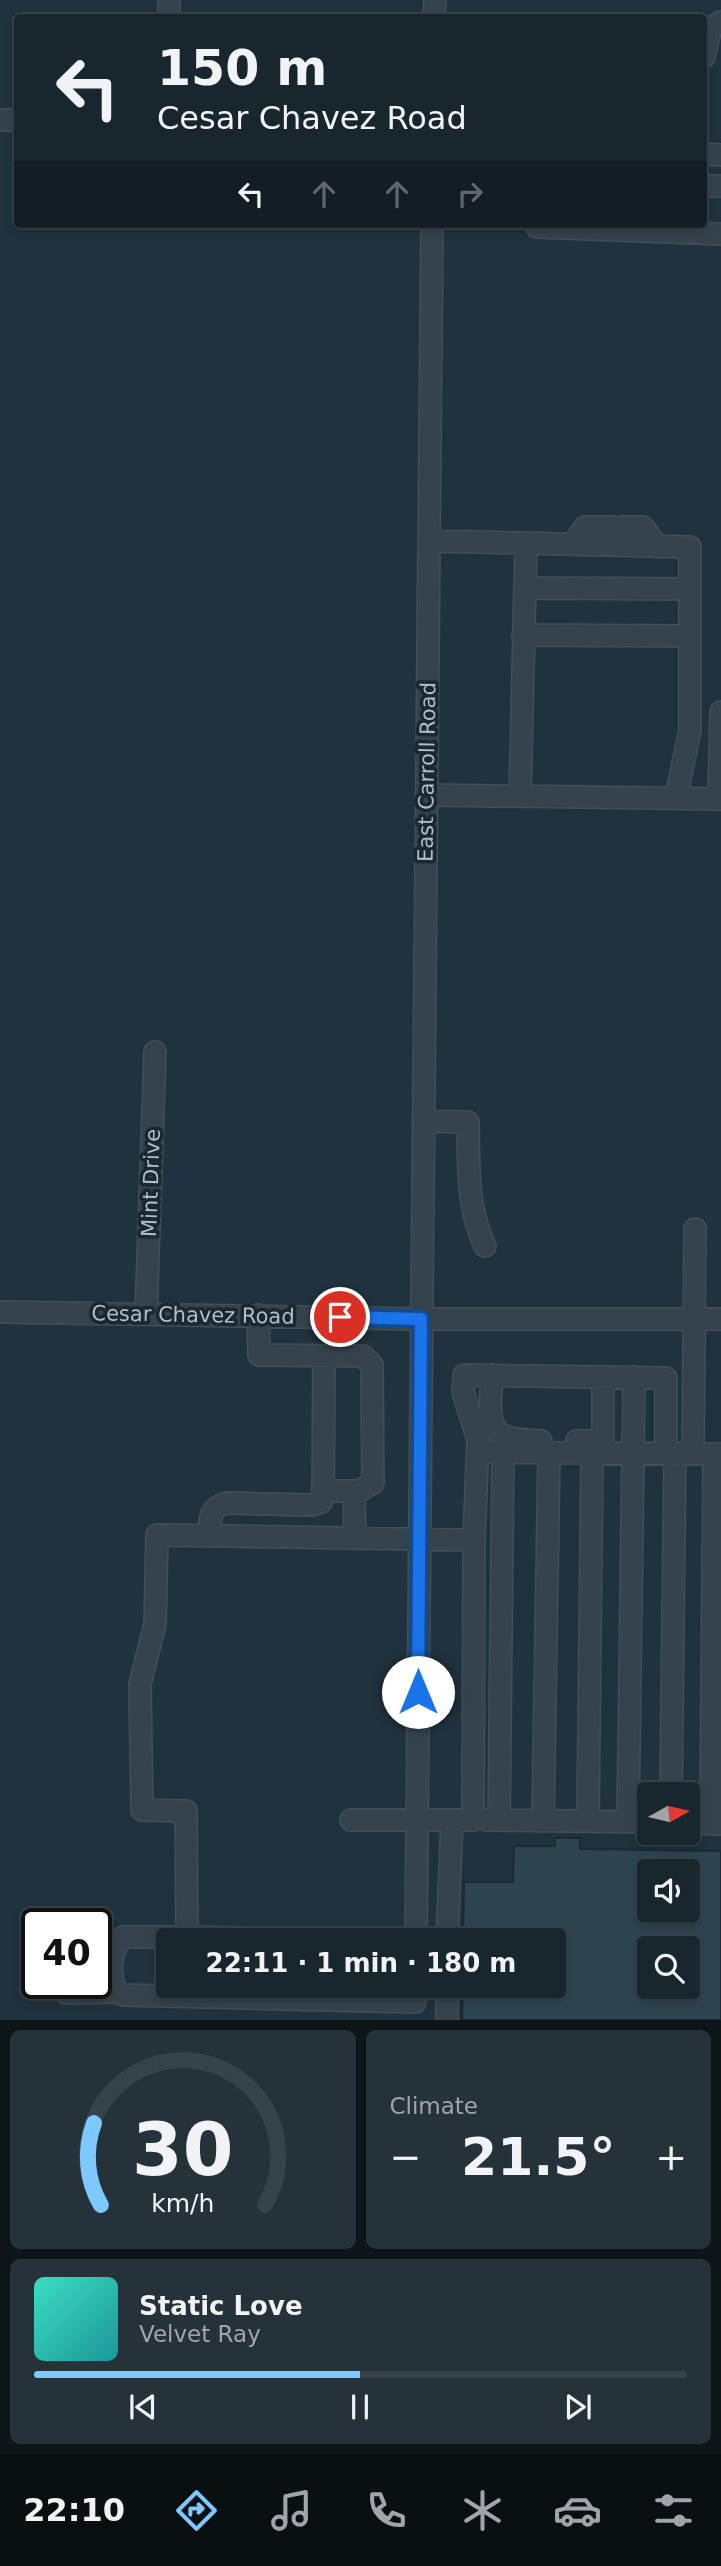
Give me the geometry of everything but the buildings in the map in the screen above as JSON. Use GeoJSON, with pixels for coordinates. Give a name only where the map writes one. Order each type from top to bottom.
{"type":"FeatureCollection","features":[{"type":"Feature","properties":{"kind":"street"},"geometry":{"type":"LineString","coordinates":[[707,44],[711,27],[721,22]]}},
{"type":"Feature","properties":{"kind":"street","name":"East Carroll Road"},"geometry":{"type":"LineString","coordinates":[[416,1928],[432,228]]}},
{"type":"Feature","properties":{"kind":"street"},"geometry":{"type":"LineString","coordinates":[[594,228],[708,230]]}},
{"type":"Feature","properties":{"kind":"street"},"geometry":{"type":"LineString","coordinates":[[573,544],[585,527],[643,527],[658,547]]}},
{"type":"Feature","properties":{"kind":"street"},"geometry":{"type":"LineString","coordinates":[[429,541],[690,547],[690,730],[676,798]]}},
{"type":"Feature","properties":{"kind":"street"},"geometry":{"type":"LineString","coordinates":[[520,796],[526,544]]}},
{"type":"Feature","properties":{"kind":"street"},"geometry":{"type":"LineString","coordinates":[[524,588],[690,589]]}},
{"type":"Feature","properties":{"kind":"street"},"geometry":{"type":"LineString","coordinates":[[523,635],[689,636]]}},
{"type":"Feature","properties":{"kind":"street"},"geometry":{"type":"LineString","coordinates":[[427,795],[720,799],[721,712]]}},
{"type":"Feature","properties":{"kind":"street","name":"Mint Drive"},"geometry":{"type":"LineString","coordinates":[[146,1314],[155,1052]]}},
{"type":"Feature","properties":{"kind":"street"},"geometry":{"type":"LineString","coordinates":[[424,1121],[468,1122],[470,1203],[485,1246]]}},
{"type":"Feature","properties":{"kind":"street"},"geometry":{"type":"LineString","coordinates":[[695,1229],[694,1453],[716,1823]]}},
{"type":"Feature","properties":{"kind":"street","name":"Cesar Chavez Road"},"geometry":{"type":"LineString","coordinates":[[0,1312],[421,1319],[721,1319]]}},
{"type":"Feature","properties":{"kind":"street"},"geometry":{"type":"LineString","coordinates":[[258,1315],[259,1355],[363,1356],[372,1365],[373,1483],[359,1491],[323,1491]]}},
{"type":"Feature","properties":{"kind":"street"},"geometry":{"type":"LineString","coordinates":[[209,1535],[211,1513],[218,1505],[312,1505],[321,1502],[324,1356]]}},
{"type":"Feature","properties":{"kind":"street"},"geometry":{"type":"LineString","coordinates":[[449,1928],[463,1820],[478,1440],[463,1392],[464,1375],[666,1378],[694,1453],[672,1782]]}},
{"type":"Feature","properties":{"kind":"street"},"geometry":{"type":"LineString","coordinates":[[492,1375],[492,1420],[499,1433],[506,1437],[632,1454],[694,1453]]}},
{"type":"Feature","properties":{"kind":"street"},"geometry":{"type":"LineString","coordinates":[[588,1821],[603,1377]]}},
{"type":"Feature","properties":{"kind":"street"},"geometry":{"type":"LineString","coordinates":[[628,1822],[634,1377]]}},
{"type":"Feature","properties":{"kind":"street"},"geometry":{"type":"LineString","coordinates":[[477,1451],[550,1453],[599,1449]]}},
{"type":"Feature","properties":{"kind":"street"},"geometry":{"type":"LineString","coordinates":[[499,1820],[503,1452]]}},
{"type":"Feature","properties":{"kind":"street"},"geometry":{"type":"LineString","coordinates":[[543,1821],[550,1453]]}},
{"type":"Feature","properties":{"kind":"street"},"geometry":{"type":"LineString","coordinates":[[354,1491],[355,1536]]}},
{"type":"Feature","properties":{"kind":"street"},"geometry":{"type":"LineString","coordinates":[[187,1928],[186,1811],[142,1810],[140,1684],[155,1624],[157,1535],[355,1536],[474,1540]]}},
{"type":"Feature","properties":{"kind":"street"},"geometry":{"type":"LineString","coordinates":[[351,1820],[637,1822]]}},
{"type":"Feature","properties":{"kind":"street"},"geometry":{"type":"LineString","coordinates":[[116,1992],[111,1963],[114,1947],[122,1937],[156,1937]]}},
{"type":"Feature","properties":{"kind":"street"},"geometry":{"type":"LineString","coordinates":[[112,1992],[367,2010],[415,2003]]}},
{"type":"Feature","properties":{"kind":"street"},"geometry":{"type":"LineString","coordinates":[[447,1998],[447,2020]]}},
{"type":"Feature","properties":{"kind":"route"},"geometry":{"type":"LineString","coordinates":[[340,1317],[421,1319],[418,1692]]}}]}
